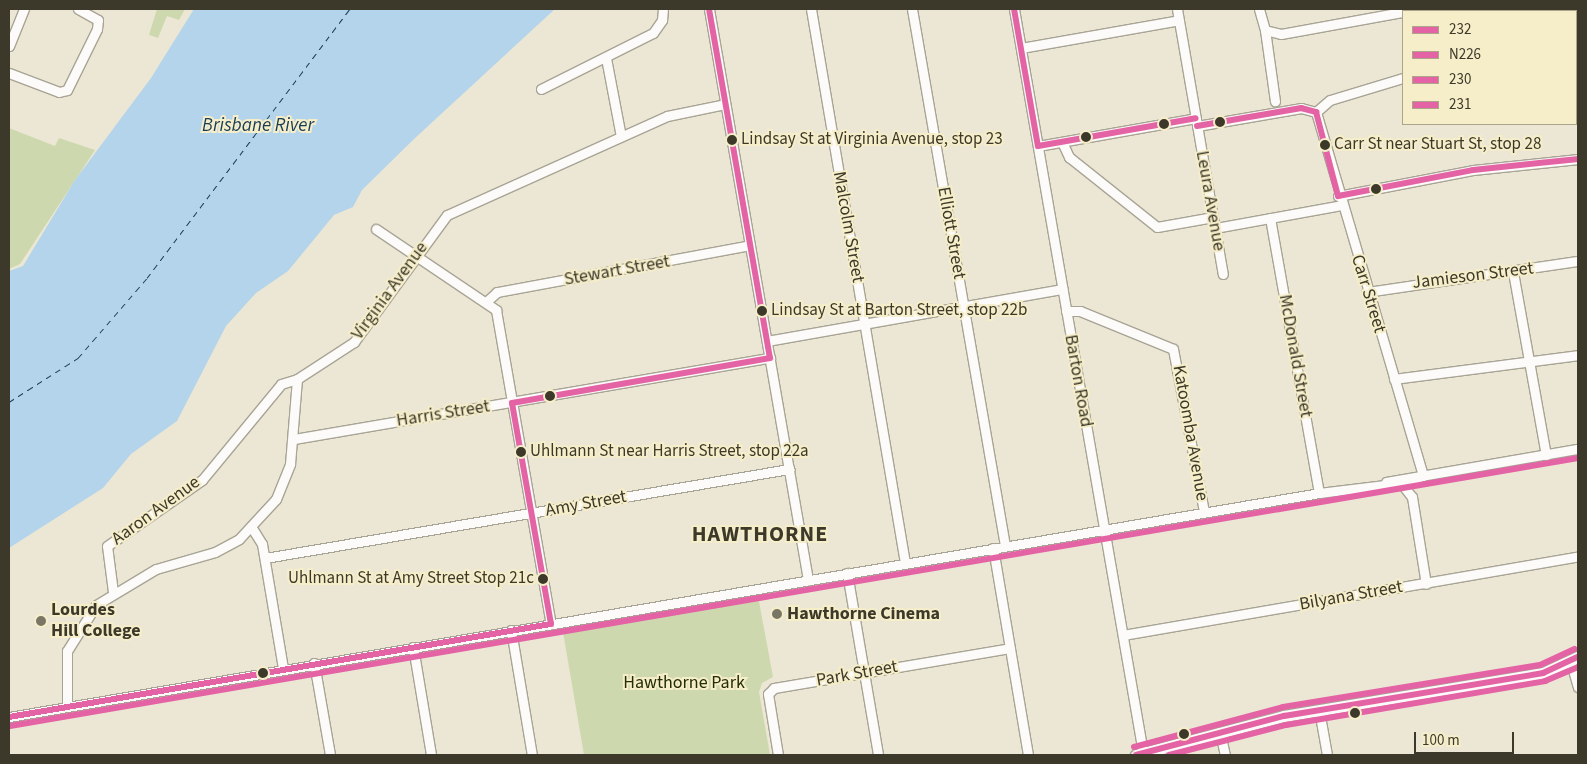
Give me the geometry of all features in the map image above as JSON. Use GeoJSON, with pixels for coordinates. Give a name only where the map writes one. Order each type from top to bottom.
{"type":"FeatureCollection","features":[{"type":"Feature","properties":{"kind":"main road"},"geometry":{"type":"LineString","coordinates":[[1140,754],[1220,732],[1319,710],[1543,673],[1575,660]]}},
{"type":"Feature","properties":{"kind":"street"},"geometry":{"type":"LineString","coordinates":[[9,46],[24,9]]}},
{"type":"Feature","properties":{"kind":"street"},"geometry":{"type":"LineString","coordinates":[[9,73],[59,92],[67,90],[96,29],[98,20],[78,9]]}},
{"type":"Feature","properties":{"kind":"street"},"geometry":{"type":"LineString","coordinates":[[540,89],[606,58],[653,33],[662,20],[663,9]]}},
{"type":"Feature","properties":{"kind":"street"},"geometry":{"type":"LineString","coordinates":[[709,9],[808,580]]}},
{"type":"Feature","properties":{"kind":"street","name":"Malcolm Street"},"geometry":{"type":"LineString","coordinates":[[811,9],[905,563]]}},
{"type":"Feature","properties":{"kind":"street","name":"Elliott Street"},"geometry":{"type":"LineString","coordinates":[[912,9],[1005,546]]}},
{"type":"Feature","properties":{"kind":"street","name":"Barton Road"},"geometry":{"type":"LineString","coordinates":[[1014,9],[1123,635],[1140,754]]}},
{"type":"Feature","properties":{"kind":"street","name":"Leura Avenue"},"geometry":{"type":"LineString","coordinates":[[1177,9],[1222,274]]}},
{"type":"Feature","properties":{"kind":"street"},"geometry":{"type":"LineString","coordinates":[[1259,9],[1265,30],[1275,101]]}},
{"type":"Feature","properties":{"kind":"street"},"geometry":{"type":"LineString","coordinates":[[1577,9],[1578,15]]}},
{"type":"Feature","properties":{"kind":"street"},"geometry":{"type":"LineString","coordinates":[[1265,30],[1281,34],[1402,12]]}},
{"type":"Feature","properties":{"kind":"street"},"geometry":{"type":"LineString","coordinates":[[1021,48],[1179,20]]}},
{"type":"Feature","properties":{"kind":"street"},"geometry":{"type":"LineString","coordinates":[[606,58],[621,137]]}},
{"type":"Feature","properties":{"kind":"street"},"geometry":{"type":"LineString","coordinates":[[1038,146],[1301,108],[1316,112],[1330,100],[1402,78]]}},
{"type":"Feature","properties":{"kind":"street","name":"Virginia Avenue"},"geometry":{"type":"LineString","coordinates":[[297,380],[354,342],[416,255],[456,209],[676,113],[725,104]]}},
{"type":"Feature","properties":{"kind":"street","name":"Carr Street"},"geometry":{"type":"LineString","coordinates":[[1316,112],[1338,196],[1423,476]]}},
{"type":"Feature","properties":{"kind":"street"},"geometry":{"type":"LineString","coordinates":[[1062,142],[1069,157],[1158,227],[1213,217]]}},
{"type":"Feature","properties":{"kind":"street"},"geometry":{"type":"LineString","coordinates":[[1338,196],[1473,170],[1578,159]]}},
{"type":"Feature","properties":{"kind":"street"},"geometry":{"type":"LineString","coordinates":[[1215,228],[1341,205]]}},
{"type":"Feature","properties":{"kind":"street","name":"McDonald Street"},"geometry":{"type":"LineString","coordinates":[[1270,218],[1319,493]]}},
{"type":"Feature","properties":{"kind":"street"},"geometry":{"type":"LineString","coordinates":[[376,229],[487,301],[496,310],[550,624]]}},
{"type":"Feature","properties":{"kind":"street","name":"Stewart Street"},"geometry":{"type":"LineString","coordinates":[[487,301],[498,292],[750,245]]}},
{"type":"Feature","properties":{"kind":"street","name":"Jamieson Street"},"geometry":{"type":"LineString","coordinates":[[1367,292],[1513,272],[1578,260]]}},
{"type":"Feature","properties":{"kind":"street"},"geometry":{"type":"LineString","coordinates":[[1513,272],[1546,455]]}},
{"type":"Feature","properties":{"kind":"street"},"geometry":{"type":"LineString","coordinates":[[767,341],[1062,289]]}},
{"type":"Feature","properties":{"kind":"street","name":"Katoomba Avenue"},"geometry":{"type":"LineString","coordinates":[[1066,311],[1080,311],[1172,350],[1204,512]]}},
{"type":"Feature","properties":{"kind":"street"},"geometry":{"type":"LineString","coordinates":[[1394,379],[1479,365],[1530,364],[1578,355]]}},
{"type":"Feature","properties":{"kind":"street","name":"Harris Street"},"geometry":{"type":"LineString","coordinates":[[294,439],[770,358]]}},
{"type":"Feature","properties":{"kind":"street"},"geometry":{"type":"LineString","coordinates":[[67,704],[71,642],[96,605],[113,592],[156,569],[215,552],[252,528],[276,499],[294,439],[297,380]]}},
{"type":"Feature","properties":{"kind":"street","name":"Aaron Avenue"},"geometry":{"type":"LineString","coordinates":[[113,592],[107,546],[202,480],[281,384],[297,380]]}},
{"type":"Feature","properties":{"kind":"street"},"geometry":{"type":"LineString","coordinates":[[9,718],[67,704],[1578,450]]}},
{"type":"Feature","properties":{"kind":"street","name":"Amy Street"},"geometry":{"type":"LineString","coordinates":[[265,558],[789,469]]}},
{"type":"Feature","properties":{"kind":"street"},"geometry":{"type":"LineString","coordinates":[[1386,482],[1401,484],[1423,476]]}},
{"type":"Feature","properties":{"kind":"street"},"geometry":{"type":"LineString","coordinates":[[1401,484],[1410,494],[1426,584]]}},
{"type":"Feature","properties":{"kind":"street"},"geometry":{"type":"LineString","coordinates":[[252,528],[265,558],[283,668]]}},
{"type":"Feature","properties":{"kind":"street"},"geometry":{"type":"LineString","coordinates":[[993,548],[1028,755]]}},
{"type":"Feature","properties":{"kind":"street","name":"Bilyana Street"},"geometry":{"type":"LineString","coordinates":[[1123,635],[1426,584],[1578,556]]}},
{"type":"Feature","properties":{"kind":"street"},"geometry":{"type":"LineString","coordinates":[[847,573],[878,755]]}},
{"type":"Feature","properties":{"kind":"street"},"geometry":{"type":"LineString","coordinates":[[511,630],[532,755]]}},
{"type":"Feature","properties":{"kind":"street"},"geometry":{"type":"LineString","coordinates":[[413,647],[431,755]]}},
{"type":"Feature","properties":{"kind":"street","name":"Park Street"},"geometry":{"type":"LineString","coordinates":[[778,755],[769,690],[1010,648]]}},
{"type":"Feature","properties":{"kind":"street"},"geometry":{"type":"LineString","coordinates":[[1575,660],[1578,687]]}},
{"type":"Feature","properties":{"kind":"street"},"geometry":{"type":"LineString","coordinates":[[314,664],[330,755]]}},
{"type":"Feature","properties":{"kind":"street"},"geometry":{"type":"LineString","coordinates":[[1319,710],[1327,755]]}},
{"type":"Feature","properties":{"kind":"street"},"geometry":{"type":"LineString","coordinates":[[1220,732],[1225,755]]}},
{"type":"Feature","properties":{"kind":"green space"},"geometry":{"type":"Polygon","coordinates":[[[157,9],[185,9],[179,20],[167,16],[158,38],[149,35],[157,9]]]}},
{"type":"Feature","properties":{"kind":"green space"},"geometry":{"type":"Polygon","coordinates":[[[9,128],[55,146],[59,138],[95,150],[20,264],[9,269],[9,128]]]}},
{"type":"Feature","properties":{"kind":"green space","name":"Hawthorne Park"},"geometry":{"type":"Polygon","coordinates":[[[758,596],[773,677],[762,683],[759,692],[770,755],[584,755],[563,632],[758,596]]]}},
{"type":"Feature","properties":{"kind":"water","name":"Brisbane River"},"geometry":{"type":"Polygon","coordinates":[[[194,9],[555,9],[414,139],[362,190],[353,207],[334,215],[288,271],[256,293],[226,326],[177,421],[131,454],[103,488],[9,548],[9,271],[23,266],[75,180],[151,78],[194,9]]]}},
{"type":"Feature","properties":{"kind":"ferry route"},"geometry":{"type":"LineString","coordinates":[[9,402],[78,358],[147,278],[350,9]]}},
{"type":"Feature","properties":{"kind":"transit line","name":"232"},"geometry":{"type":"LineString","coordinates":[[709,9],[770,358]]}},
{"type":"Feature","properties":{"kind":"transit line","name":"232"},"geometry":{"type":"LineString","coordinates":[[1014,9],[1038,146]]}},
{"type":"Feature","properties":{"kind":"transit line","name":"232"},"geometry":{"type":"LineString","coordinates":[[1197,126],[1301,108],[1316,112]]}},
{"type":"Feature","properties":{"kind":"transit line","name":"232"},"geometry":{"type":"LineString","coordinates":[[1316,112],[1338,196]]}},
{"type":"Feature","properties":{"kind":"transit line","name":"232"},"geometry":{"type":"LineString","coordinates":[[1038,146],[1196,118]]}},
{"type":"Feature","properties":{"kind":"transit line","name":"232"},"geometry":{"type":"LineString","coordinates":[[1338,196],[1473,170],[1578,159]]}},
{"type":"Feature","properties":{"kind":"transit line","name":"232"},"geometry":{"type":"LineString","coordinates":[[512,403],[770,358]]}},
{"type":"Feature","properties":{"kind":"transit line","name":"232"},"geometry":{"type":"LineString","coordinates":[[512,403],[551,624]]}},
{"type":"Feature","properties":{"kind":"transit line","name":"N226"},"geometry":{"type":"LineString","coordinates":[[10,726],[1578,458]]}},
{"type":"Feature","properties":{"kind":"transit line","name":"232"},"geometry":{"type":"LineString","coordinates":[[9,717],[551,624]]}},
{"type":"Feature","properties":{"kind":"transit line","name":"231"},"geometry":{"type":"LineString","coordinates":[[1134,747],[1283,707],[1540,665],[1574,649]]}},
{"type":"Feature","properties":{"kind":"transit line","name":"232"},"geometry":{"type":"LineString","coordinates":[[1136,755],[1284,716],[1543,673],[1578,657]]}},
{"type":"Feature","properties":{"kind":"transit line","name":"230"},"geometry":{"type":"LineString","coordinates":[[1169,755],[1286,725],[1545,681],[1578,667]]}},
{"type":"Feature","properties":{"kind":"place","name":"Lindsay St at Virginia Avenue, stop 23"},"geometry":{"type":"Point","coordinates":[732,140]}},
{"type":"Feature","properties":{"kind":"place","name":"Carr St near Stuart St, stop 28"},"geometry":{"type":"Point","coordinates":[1325,145]}},
{"type":"Feature","properties":{"kind":"place","name":"Lindsay St at Barton Street, stop 22b"},"geometry":{"type":"Point","coordinates":[762,311]}},
{"type":"Feature","properties":{"kind":"place","name":"Uhlmann St near Harris Street, stop 22a"},"geometry":{"type":"Point","coordinates":[521,452]}},
{"type":"Feature","properties":{"kind":"place","name":"Uhlmann St at Amy Street Stop 21c"},"geometry":{"type":"Point","coordinates":[543,579]}},
{"type":"Feature","properties":{"kind":"place","name":"Hawthorne Cinema"},"geometry":{"type":"Point","coordinates":[777,614]}},
{"type":"Feature","properties":{"kind":"place","name":"Lourdes Hill College"},"geometry":{"type":"Point","coordinates":[41,621]}},
{"type":"Feature","properties":{"kind":"district","name":"HAWTHORNE"},"geometry":{"type":"Point","coordinates":[760,535]}}]}
